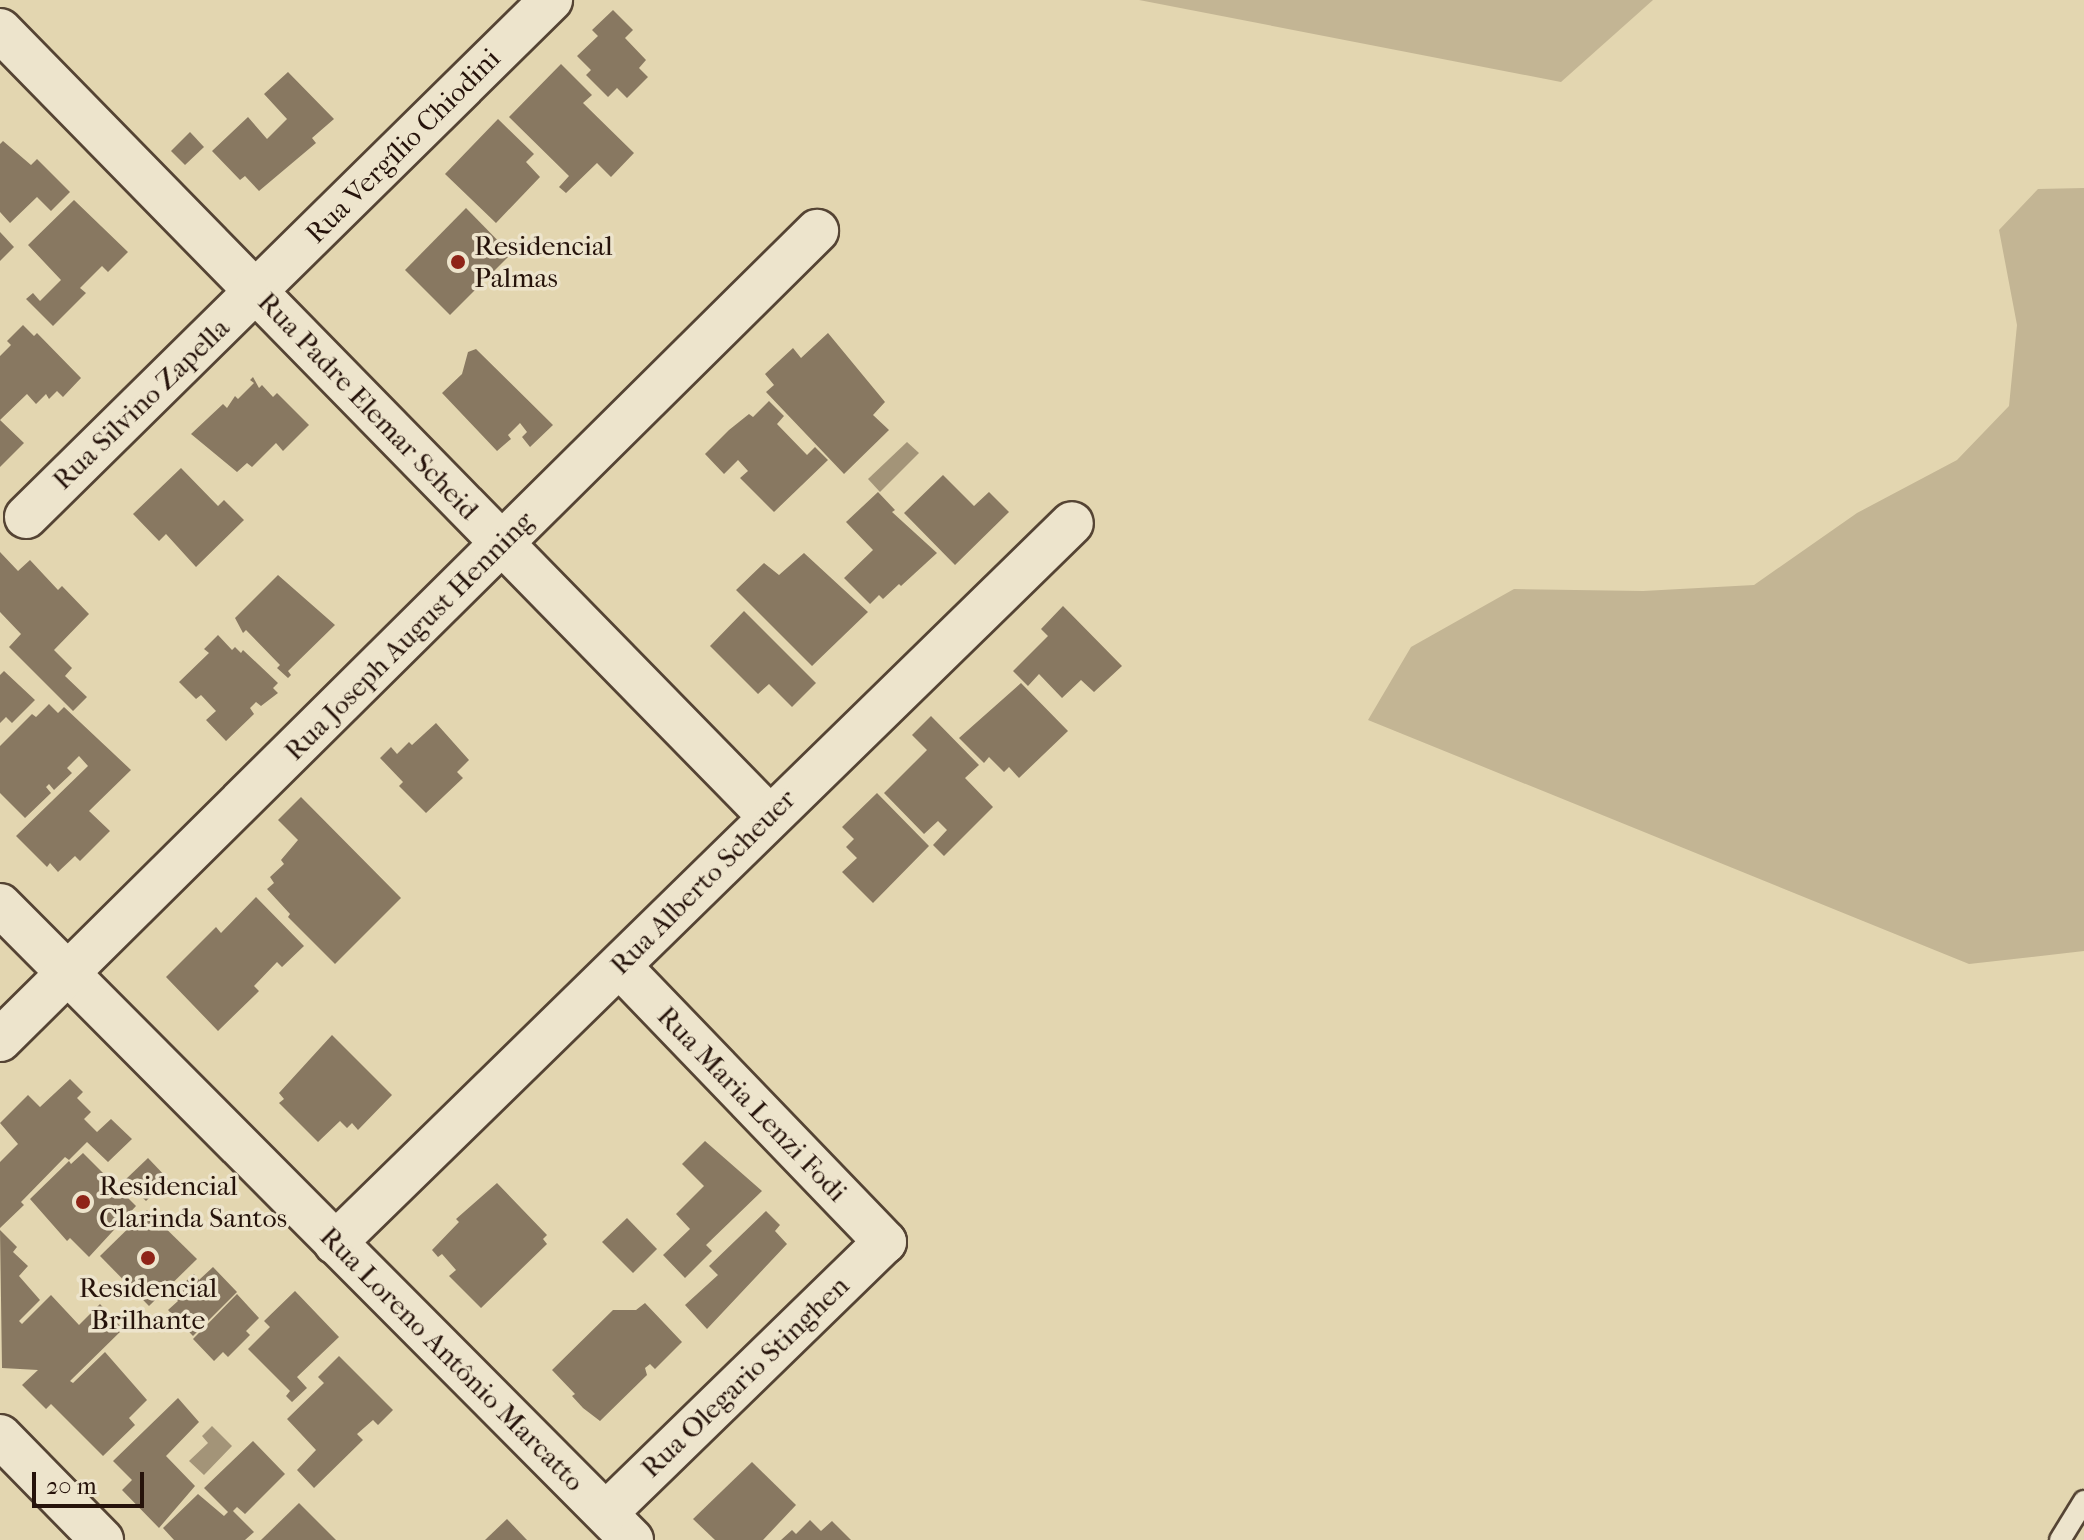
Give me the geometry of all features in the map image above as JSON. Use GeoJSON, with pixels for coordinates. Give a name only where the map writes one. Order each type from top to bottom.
{"type":"FeatureCollection","features":[{"type":"Feature","properties":{"kind":"street","name":"Rua Vergílio Chiodini"},"geometry":{"type":"LineString","coordinates":[[255,292],[551,0]]}},
{"type":"Feature","properties":{"kind":"street","name":"Rua Padre Elemar Scheid"},"geometry":{"type":"LineString","coordinates":[[0,30],[769,816]]}},
{"type":"Feature","properties":{"kind":"street","name":"Rua Joseph August Henning"},"geometry":{"type":"LineString","coordinates":[[0,1040],[817,231]]}},
{"type":"Feature","properties":{"kind":"street","name":"Rua Silvino Zapella"},"geometry":{"type":"LineString","coordinates":[[26,517],[255,292]]}},
{"type":"Feature","properties":{"kind":"street","name":"Rua Alberto Scheuer"},"geometry":{"type":"LineString","coordinates":[[335,1243],[1072,523]]}},
{"type":"Feature","properties":{"kind":"street","name":"Rua Loreno Antônio Marcatto"},"geometry":{"type":"LineString","coordinates":[[0,905],[619,1526]]}},
{"type":"Feature","properties":{"kind":"street","name":"Rua Maria Lenzi Fodi"},"geometry":{"type":"LineString","coordinates":[[619,966],[885,1242]]}},
{"type":"Feature","properties":{"kind":"street","name":"Rua Olegario Stinghen"},"geometry":{"type":"LineString","coordinates":[[619,1526],[885,1242]]}},
{"type":"Feature","properties":{"kind":"street"},"geometry":{"type":"LineString","coordinates":[[0,1436],[102,1540]]}},
{"type":"Feature","properties":{"kind":"lane"},"geometry":{"type":"LineString","coordinates":[[2060,1540],[2084,1501]]}},
{"type":"Feature","properties":{"kind":"shaded area"},"geometry":{"type":"Polygon","coordinates":[[[1139,0],[1653,0],[1561,82],[1139,0]]]}},
{"type":"Feature","properties":{"kind":"shaded area"},"geometry":{"type":"Polygon","coordinates":[[[2084,188],[2084,951],[1969,964],[1368,720],[1411,647],[1514,589],[1643,591],[1754,585],[1857,513],[1957,460],[2009,406],[2017,325],[1999,230],[2038,189],[2084,188]]]}},
{"type":"Feature","properties":{"kind":"shaded area"},"geometry":{"type":"Polygon","coordinates":[[[907,442],[919,453],[880,492],[868,479],[907,442]]]}},
{"type":"Feature","properties":{"kind":"shaded area"},"geometry":{"type":"Polygon","coordinates":[[[212,1426],[232,1446],[204,1475],[189,1461],[208,1443],[202,1436],[212,1426]]]}},
{"type":"Feature","properties":{"kind":"building"},"geometry":{"type":"Polygon","coordinates":[[[613,10],[633,30],[625,38],[646,60],[639,68],[648,77],[627,98],[617,88],[608,97],[586,75],[591,70],[577,56],[598,36],[592,30],[613,10]]]}},
{"type":"Feature","properties":{"kind":"building"},"geometry":{"type":"Polygon","coordinates":[[[561,64],[592,95],[583,103],[634,153],[611,177],[597,163],[566,193],[559,187],[569,176],[509,117],[561,64]]]}},
{"type":"Feature","properties":{"kind":"building"},"geometry":{"type":"Polygon","coordinates":[[[288,72],[334,119],[312,138],[316,143],[259,191],[245,176],[240,180],[212,151],[248,117],[267,139],[287,119],[264,94],[288,72]]]}},
{"type":"Feature","properties":{"kind":"building"},"geometry":{"type":"Polygon","coordinates":[[[498,119],[534,154],[526,162],[540,177],[496,223],[445,174],[498,119]]]}},
{"type":"Feature","properties":{"kind":"building"},"geometry":{"type":"Polygon","coordinates":[[[190,132],[204,147],[185,165],[171,151],[190,132]]]}},
{"type":"Feature","properties":{"kind":"building"},"geometry":{"type":"Polygon","coordinates":[[[3,141],[31,165],[37,159],[70,192],[51,211],[37,197],[10,223],[0,212],[0,144],[3,141]]]}},
{"type":"Feature","properties":{"kind":"building"},"geometry":{"type":"Polygon","coordinates":[[[74,200],[128,252],[108,272],[102,266],[80,288],[86,293],[53,326],[26,299],[33,293],[40,301],[61,280],[28,245],[74,200]]]}},
{"type":"Feature","properties":{"kind":"building","name":"Residencial Palmas"},"geometry":{"type":"Polygon","coordinates":[[[466,208],[511,254],[450,315],[405,270],[466,208]]]}},
{"type":"Feature","properties":{"kind":"building"},"geometry":{"type":"Polygon","coordinates":[[[0,232],[14,247],[0,261],[0,232]]]}},
{"type":"Feature","properties":{"kind":"building"},"geometry":{"type":"Polygon","coordinates":[[[23,325],[34,336],[37,333],[81,378],[63,397],[57,391],[49,399],[46,394],[36,404],[27,394],[0,420],[0,356],[11,345],[7,341],[23,325]]]}},
{"type":"Feature","properties":{"kind":"building"},"geometry":{"type":"Polygon","coordinates":[[[828,333],[885,402],[873,415],[889,430],[844,474],[766,392],[774,385],[765,374],[793,348],[801,358],[828,333]]]}},
{"type":"Feature","properties":{"kind":"building"},"geometry":{"type":"Polygon","coordinates":[[[476,349],[553,425],[530,447],[522,437],[527,432],[520,423],[508,435],[511,439],[497,451],[442,393],[462,374],[468,352],[476,349]]]}},
{"type":"Feature","properties":{"kind":"building"},"geometry":{"type":"Polygon","coordinates":[[[253,377],[259,388],[262,385],[273,397],[277,393],[309,425],[283,451],[276,443],[252,467],[247,463],[237,472],[191,434],[223,404],[227,408],[235,396],[238,399],[254,383],[250,380],[253,377]]]}},
{"type":"Feature","properties":{"kind":"building"},"geometry":{"type":"Polygon","coordinates":[[[769,401],[784,416],[777,424],[807,455],[815,447],[828,460],[774,512],[740,478],[748,471],[738,460],[724,474],[705,454],[729,430],[749,414],[753,417],[769,401]]]}},
{"type":"Feature","properties":{"kind":"building"},"geometry":{"type":"Polygon","coordinates":[[[0,420],[24,443],[0,467],[0,420]]]}},
{"type":"Feature","properties":{"kind":"building"},"geometry":{"type":"Polygon","coordinates":[[[181,468],[218,506],[224,500],[244,520],[196,567],[166,534],[159,541],[133,514],[181,468]]]}},
{"type":"Feature","properties":{"kind":"building"},"geometry":{"type":"Polygon","coordinates":[[[943,475],[974,506],[989,492],[1009,512],[955,565],[904,513],[943,475]]]}},
{"type":"Feature","properties":{"kind":"building"},"geometry":{"type":"Polygon","coordinates":[[[878,492],[895,510],[892,512],[937,553],[901,586],[899,584],[883,599],[879,595],[870,604],[844,578],[873,550],[846,522],[878,492]]]}},
{"type":"Feature","properties":{"kind":"building"},"geometry":{"type":"Polygon","coordinates":[[[0,552],[18,571],[30,560],[58,590],[62,586],[89,614],[54,650],[72,668],[65,676],[87,697],[73,711],[9,647],[21,634],[0,612],[0,552]]]}},
{"type":"Feature","properties":{"kind":"building"},"geometry":{"type":"Polygon","coordinates":[[[804,553],[868,612],[812,666],[736,590],[764,563],[779,575],[804,553]]]}},
{"type":"Feature","properties":{"kind":"building"},"geometry":{"type":"Polygon","coordinates":[[[278,575],[335,625],[288,671],[291,675],[288,678],[277,668],[280,665],[246,630],[243,633],[235,618],[278,575]]]}},
{"type":"Feature","properties":{"kind":"building"},"geometry":{"type":"Polygon","coordinates":[[[1063,606],[1122,666],[1094,692],[1081,680],[1062,698],[1039,674],[1028,686],[1013,671],[1048,636],[1041,629],[1063,606]]]}},
{"type":"Feature","properties":{"kind":"building"},"geometry":{"type":"Polygon","coordinates":[[[744,611],[816,683],[792,707],[769,684],[758,694],[710,646],[744,611]]]}},
{"type":"Feature","properties":{"kind":"building"},"geometry":{"type":"Polygon","coordinates":[[[218,635],[232,650],[235,647],[241,653],[243,650],[278,683],[273,688],[278,693],[261,706],[256,702],[250,708],[254,714],[226,741],[206,720],[216,711],[201,695],[196,699],[179,682],[209,653],[204,649],[218,635]]]}},
{"type":"Feature","properties":{"kind":"building"},"geometry":{"type":"Polygon","coordinates":[[[4,671],[35,700],[12,723],[6,717],[0,723],[0,675],[4,671]]]}},
{"type":"Feature","properties":{"kind":"building"},"geometry":{"type":"Polygon","coordinates":[[[1021,683],[1068,731],[1019,778],[1009,767],[1004,772],[989,757],[984,763],[959,738],[1021,683]]]}},
{"type":"Feature","properties":{"kind":"building"},"geometry":{"type":"Polygon","coordinates":[[[49,704],[58,713],[64,707],[131,770],[89,811],[110,831],[80,861],[75,856],[58,872],[50,863],[47,867],[16,836],[88,766],[79,756],[67,768],[72,773],[54,790],[49,784],[46,787],[51,793],[25,818],[0,793],[0,746],[32,714],[36,717],[49,704]]]}},
{"type":"Feature","properties":{"kind":"building"},"geometry":{"type":"Polygon","coordinates":[[[931,716],[979,765],[965,778],[993,807],[944,856],[933,845],[947,830],[938,821],[924,834],[884,793],[927,750],[912,735],[931,716]]]}},
{"type":"Feature","properties":{"kind":"building"},"geometry":{"type":"Polygon","coordinates":[[[436,723],[469,760],[457,772],[463,778],[426,813],[399,786],[403,782],[380,758],[391,747],[397,754],[409,742],[412,745],[436,723]]]}},
{"type":"Feature","properties":{"kind":"building"},"geometry":{"type":"Polygon","coordinates":[[[877,793],[929,846],[873,903],[842,872],[857,858],[846,847],[854,839],[842,827],[877,793]]]}},
{"type":"Feature","properties":{"kind":"building"},"geometry":{"type":"Polygon","coordinates":[[[301,797],[401,898],[335,964],[288,917],[290,914],[267,889],[274,883],[270,877],[284,864],[281,860],[298,840],[278,820],[301,797]]]}},
{"type":"Feature","properties":{"kind":"building"},"geometry":{"type":"Polygon","coordinates":[[[256,897],[304,946],[282,967],[277,962],[254,986],[259,991],[218,1031],[166,977],[216,927],[221,933],[256,897]]]}},
{"type":"Feature","properties":{"kind":"building"},"geometry":{"type":"Polygon","coordinates":[[[332,1035],[392,1095],[358,1130],[352,1123],[347,1128],[340,1121],[318,1142],[279,1103],[284,1099],[279,1093],[332,1035]]]}},
{"type":"Feature","properties":{"kind":"building"},"geometry":{"type":"Polygon","coordinates":[[[70,1079],[83,1092],[77,1098],[91,1112],[84,1119],[97,1132],[111,1119],[132,1139],[108,1162],[87,1142],[69,1160],[65,1157],[0,1228],[0,1162],[18,1144],[0,1123],[28,1095],[40,1107],[70,1079]]]}},
{"type":"Feature","properties":{"kind":"building"},"geometry":{"type":"Polygon","coordinates":[[[705,1141],[762,1191],[706,1245],[712,1251],[685,1278],[663,1255],[690,1229],[676,1214],[704,1186],[682,1164],[705,1141]]]}},
{"type":"Feature","properties":{"kind":"building","name":"Residencial Clarinda Santos"},"geometry":{"type":"Polygon","coordinates":[[[83,1153],[136,1206],[89,1257],[70,1238],[67,1241],[30,1199],[69,1161],[71,1164],[83,1153]]]}},
{"type":"Feature","properties":{"kind":"building"},"geometry":{"type":"Polygon","coordinates":[[[148,1158],[168,1179],[146,1201],[125,1180],[148,1158]]]}},
{"type":"Feature","properties":{"kind":"building"},"geometry":{"type":"Polygon","coordinates":[[[497,1183],[547,1235],[543,1239],[547,1244],[481,1308],[449,1276],[456,1270],[442,1254],[438,1257],[432,1250],[459,1222],[456,1219],[497,1183]]]}},
{"type":"Feature","properties":{"kind":"building","name":"Residencial Brilhante"},"geometry":{"type":"Polygon","coordinates":[[[147,1210],[197,1259],[149,1306],[100,1256],[147,1210]]]}},
{"type":"Feature","properties":{"kind":"building"},"geometry":{"type":"Polygon","coordinates":[[[766,1211],[780,1225],[775,1231],[787,1244],[707,1329],[685,1305],[718,1275],[709,1266],[766,1211]]]}},
{"type":"Feature","properties":{"kind":"building"},"geometry":{"type":"Polygon","coordinates":[[[627,1218],[657,1249],[633,1273],[602,1242],[627,1218]]]}},
{"type":"Feature","properties":{"kind":"building"},"geometry":{"type":"Polygon","coordinates":[[[0,1230],[17,1247],[13,1252],[28,1266],[19,1276],[40,1300],[19,1321],[22,1324],[51,1295],[79,1325],[100,1304],[123,1329],[70,1381],[73,1383],[105,1352],[147,1400],[129,1418],[135,1425],[103,1456],[51,1404],[46,1409],[22,1385],[38,1370],[2,1368],[0,1230]]]}},
{"type":"Feature","properties":{"kind":"building"},"geometry":{"type":"Polygon","coordinates":[[[213,1267],[237,1292],[193,1336],[168,1310],[178,1301],[172,1294],[194,1274],[199,1280],[213,1267]]]}},
{"type":"Feature","properties":{"kind":"building"},"geometry":{"type":"Polygon","coordinates":[[[295,1291],[339,1337],[297,1377],[307,1388],[292,1402],[286,1396],[290,1391],[248,1349],[270,1327],[264,1321],[295,1291]]]}},
{"type":"Feature","properties":{"kind":"building"},"geometry":{"type":"Polygon","coordinates":[[[237,1294],[259,1318],[246,1331],[250,1335],[228,1357],[223,1352],[214,1361],[193,1339],[237,1294]]]}},
{"type":"Feature","properties":{"kind":"building"},"geometry":{"type":"Polygon","coordinates":[[[645,1303],[682,1342],[655,1369],[650,1364],[645,1368],[647,1375],[600,1421],[583,1408],[572,1396],[575,1394],[552,1370],[613,1310],[636,1310],[645,1303]]]}},
{"type":"Feature","properties":{"kind":"building"},"geometry":{"type":"Polygon","coordinates":[[[339,1356],[393,1410],[378,1425],[373,1420],[357,1434],[363,1440],[314,1488],[297,1470],[316,1450],[287,1419],[324,1383],[318,1377],[339,1356]]]}},
{"type":"Feature","properties":{"kind":"building"},"geometry":{"type":"Polygon","coordinates":[[[178,1398],[199,1422],[166,1456],[195,1486],[159,1528],[122,1490],[132,1480],[113,1461],[178,1398]]]}},
{"type":"Feature","properties":{"kind":"building"},"geometry":{"type":"Polygon","coordinates":[[[253,1441],[285,1474],[245,1514],[237,1507],[233,1511],[254,1532],[245,1540],[174,1540],[163,1528],[198,1494],[224,1516],[228,1512],[204,1488],[253,1441]]]}},
{"type":"Feature","properties":{"kind":"building"},"geometry":{"type":"Polygon","coordinates":[[[752,1462],[796,1505],[763,1540],[715,1540],[693,1519],[752,1462]]]}},
{"type":"Feature","properties":{"kind":"building"},"geometry":{"type":"Polygon","coordinates":[[[299,1503],[336,1540],[261,1540],[299,1503]]]}},
{"type":"Feature","properties":{"kind":"building"},"geometry":{"type":"Polygon","coordinates":[[[507,1519],[527,1540],[485,1540],[507,1519]]]}},
{"type":"Feature","properties":{"kind":"building"},"geometry":{"type":"Polygon","coordinates":[[[810,1520],[821,1531],[832,1521],[851,1540],[781,1540],[792,1530],[796,1534],[810,1520]]]}},
{"type":"Feature","properties":{"kind":"place","name":"Residencial Palmas"},"geometry":{"type":"Point","coordinates":[458,262]}},
{"type":"Feature","properties":{"kind":"place","name":"Residencial Clarinda Santos"},"geometry":{"type":"Point","coordinates":[83,1202]}},
{"type":"Feature","properties":{"kind":"place","name":"Residencial Brilhante"},"geometry":{"type":"Point","coordinates":[148,1258]}}]}
